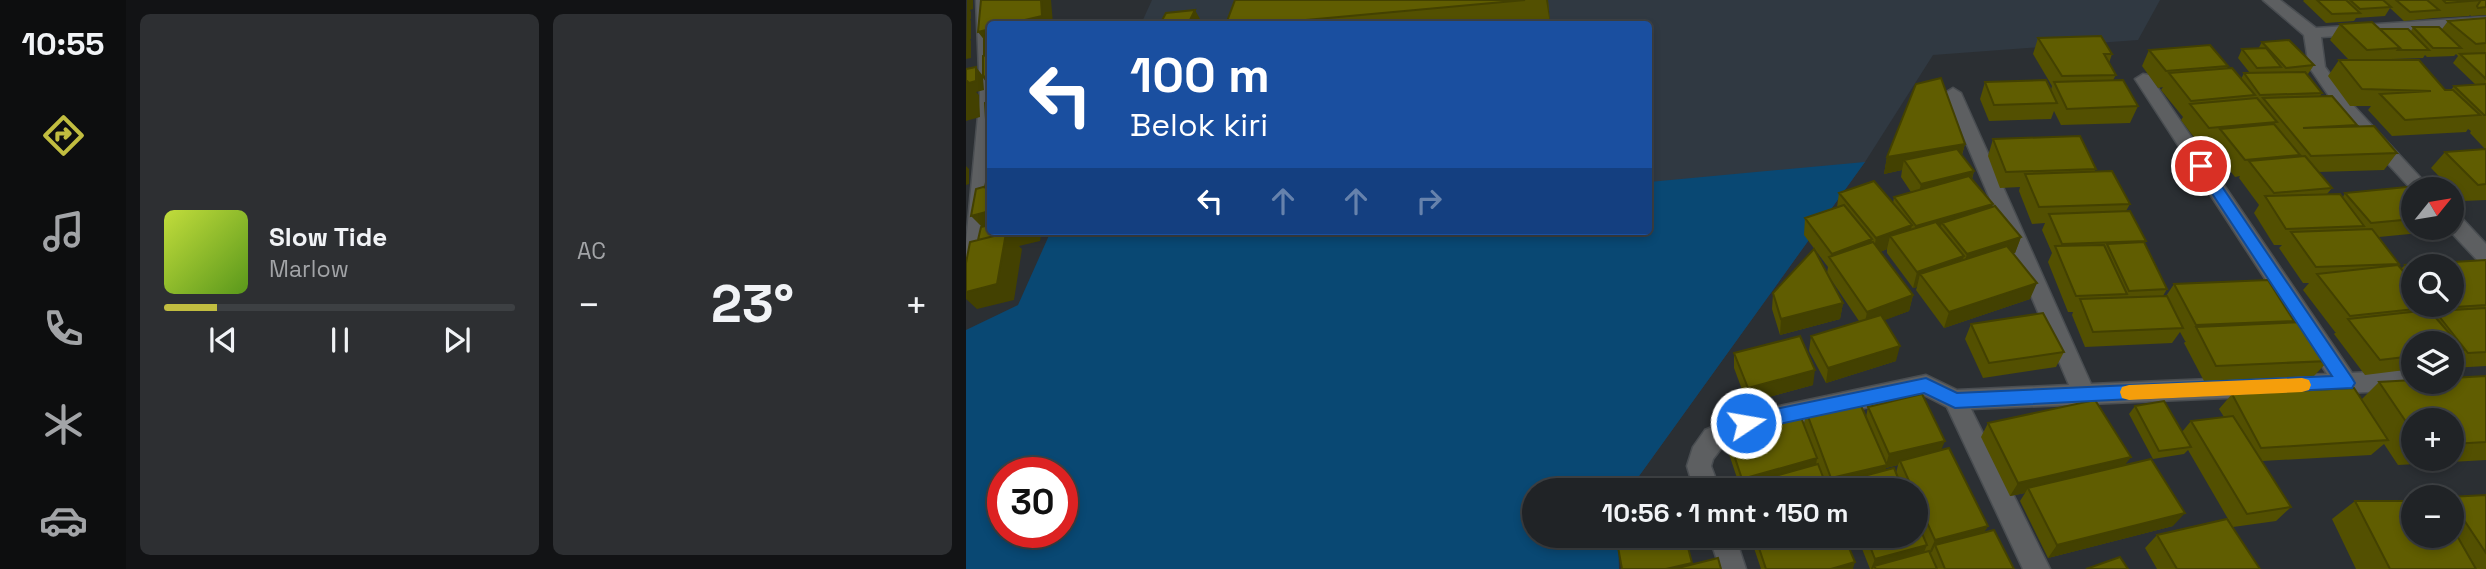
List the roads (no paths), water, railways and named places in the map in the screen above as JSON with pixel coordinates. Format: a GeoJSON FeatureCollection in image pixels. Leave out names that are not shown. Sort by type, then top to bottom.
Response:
{"type":"FeatureCollection","features":[{"type":"Feature","properties":{"kind":"street"},"geometry":{"type":"LineString","coordinates":[[984,0],[987,57]]}},
{"type":"Feature","properties":{"kind":"street"},"geometry":{"type":"LineString","coordinates":[[2271,0],[2312,33],[2486,22]]}},
{"type":"Feature","properties":{"kind":"street"},"geometry":{"type":"LineString","coordinates":[[2312,33],[2317,67],[2346,108],[2411,177]]}},
{"type":"Feature","properties":{"kind":"street"},"geometry":{"type":"LineString","coordinates":[[2143,79],[2346,383]]}},
{"type":"Feature","properties":{"kind":"street"},"geometry":{"type":"LineString","coordinates":[[1953,93],[2084,394]]}},
{"type":"Feature","properties":{"kind":"street"},"geometry":{"type":"LineString","coordinates":[[971,291],[987,117]]}},
{"type":"Feature","properties":{"kind":"street"},"geometry":{"type":"LineString","coordinates":[[2464,233],[2486,257]]}},
{"type":"Feature","properties":{"kind":"street"},"geometry":{"type":"LineString","coordinates":[[1703,478],[1699,466],[1702,455],[1714,438],[1746,423],[1926,385],[1955,400],[2401,381]]}},
{"type":"Feature","properties":{"kind":"street"},"geometry":{"type":"LineString","coordinates":[[1955,400],[2037,569]]}},
{"type":"Feature","properties":{"kind":"street"},"geometry":{"type":"LineString","coordinates":[[1726,548],[1733,569]]}}]}
